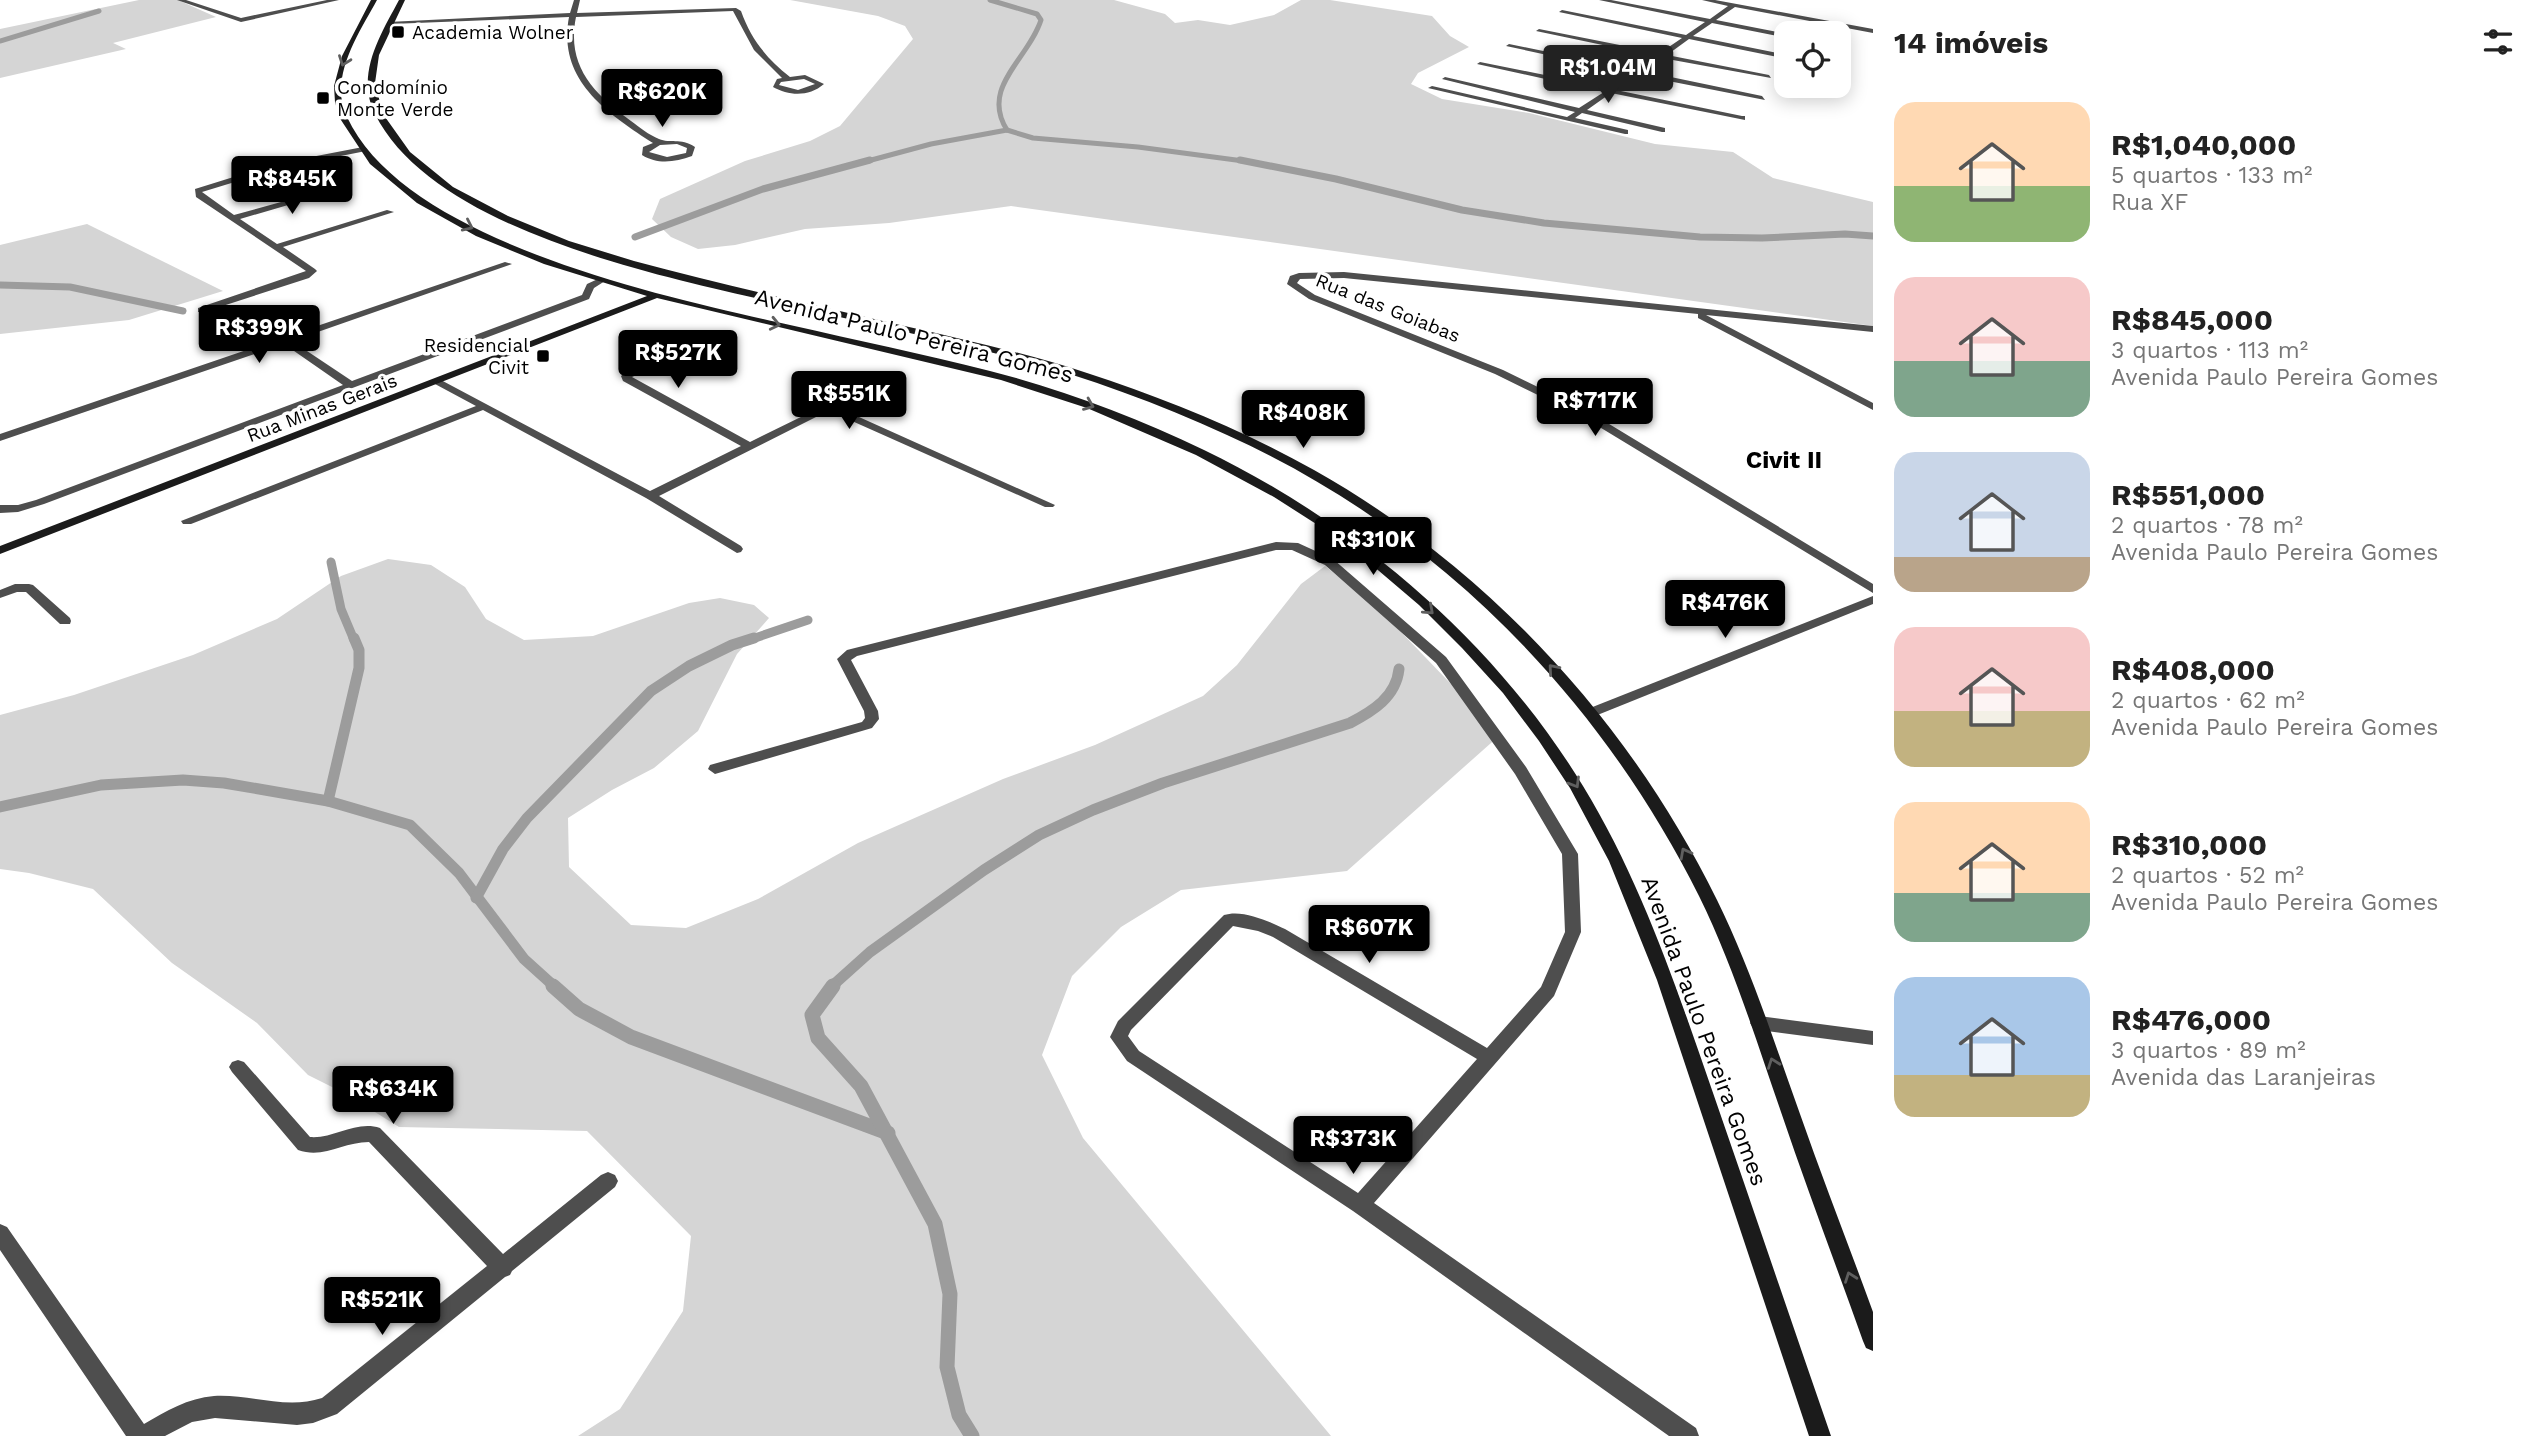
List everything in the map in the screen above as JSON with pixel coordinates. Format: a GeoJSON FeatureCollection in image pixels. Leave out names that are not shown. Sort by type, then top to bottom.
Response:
{"type":"FeatureCollection","features":[{"type":"Feature","properties":{"kind":"main road","name":"Avenida Paulo Pereira Gomes"},"geometry":{"type":"LineString","coordinates":[[374,0],[346,54],[338,83],[342,116],[363,149],[398,186],[433,209],[530,255],[600,281],[963,367],[1056,393],[1126,420],[1226,466],[1297,505],[1384,570],[1471,649],[1516,701],[1562,762],[1594,816],[1630,887],[1668,988],[1820,1436]]}},
{"type":"Feature","properties":{"kind":"main road","name":"Avenida Paulo Pereira Gomes"},"geometry":{"type":"LineString","coordinates":[[402,0],[372,65],[371,83],[377,109],[391,135],[405,151],[420,166],[451,188],[525,226],[604,257],[1042,362],[1111,385],[1263,448],[1371,511],[1467,584],[1533,646],[1590,713],[1638,776],[1682,846],[1721,923],[1873,1341]]}},
{"type":"Feature","properties":{"kind":"main road","name":"Rua Minas Gerais"},"geometry":{"type":"LineString","coordinates":[[0,550],[655,296]]}},
{"type":"Feature","properties":{"kind":"street"},"geometry":{"type":"LineString","coordinates":[[180,0],[241,20],[336,0]]}},
{"type":"Feature","properties":{"kind":"street"},"geometry":{"type":"LineString","coordinates":[[576,0],[570,43],[574,62],[582,78],[596,95],[620,116],[659,143],[678,142],[686,144],[692,150],[689,154],[673,159],[654,158],[645,153],[651,146],[659,143]]}},
{"type":"Feature","properties":{"kind":"street"},"geometry":{"type":"LineString","coordinates":[[1602,0],[1774,34]]}},
{"type":"Feature","properties":{"kind":"street"},"geometry":{"type":"LineString","coordinates":[[1705,0],[1873,31]]}},
{"type":"Feature","properties":{"kind":"street"},"geometry":{"type":"LineString","coordinates":[[1569,119],[1612,92],[1734,5]]}},
{"type":"Feature","properties":{"kind":"street"},"geometry":{"type":"LineString","coordinates":[[391,22],[737,9],[746,36],[757,52],[787,78],[805,77],[820,84],[812,89],[794,92],[775,86],[779,80],[787,78]]}},
{"type":"Feature","properties":{"kind":"street"},"geometry":{"type":"LineString","coordinates":[[1562,12],[1774,54]]}},
{"type":"Feature","properties":{"kind":"street"},"geometry":{"type":"LineString","coordinates":[[1539,31],[1769,77]]}},
{"type":"Feature","properties":{"kind":"street"},"geometry":{"type":"LineString","coordinates":[[1509,46],[1762,98]]}},
{"type":"Feature","properties":{"kind":"street"},"geometry":{"type":"LineString","coordinates":[[1480,64],[1742,118]]}},
{"type":"Feature","properties":{"kind":"street"},"geometry":{"type":"LineString","coordinates":[[1445,79],[1662,130]]}},
{"type":"Feature","properties":{"kind":"street"},"geometry":{"type":"LineString","coordinates":[[1432,88],[1625,132]]}},
{"type":"Feature","properties":{"kind":"street"},"geometry":{"type":"LineString","coordinates":[[201,310],[306,276],[312,271],[198,195],[198,191],[278,166],[363,149]]}},
{"type":"Feature","properties":{"kind":"street"},"geometry":{"type":"LineString","coordinates":[[233,218],[344,186]]}},
{"type":"Feature","properties":{"kind":"street"},"geometry":{"type":"LineString","coordinates":[[275,247],[390,212]]}},
{"type":"Feature","properties":{"kind":"street"},"geometry":{"type":"LineString","coordinates":[[0,438],[508,264]]}},
{"type":"Feature","properties":{"kind":"street","name":"Rua das Goiabas"},"geometry":{"type":"LineString","coordinates":[[1873,329],[1344,275],[1299,276],[1293,278],[1292,284],[1312,297],[1499,372],[1587,415],[1873,589]]}},
{"type":"Feature","properties":{"kind":"street"},"geometry":{"type":"LineString","coordinates":[[0,509],[18,508],[40,502],[586,297],[590,286],[600,281]]}},
{"type":"Feature","properties":{"kind":"street"},"geometry":{"type":"LineString","coordinates":[[1693,312],[1873,407]]}},
{"type":"Feature","properties":{"kind":"street"},"geometry":{"type":"LineString","coordinates":[[710,338],[633,371],[626,379],[749,446]]}},
{"type":"Feature","properties":{"kind":"street"},"geometry":{"type":"LineString","coordinates":[[284,340],[350,385]]}},
{"type":"Feature","properties":{"kind":"street"},"geometry":{"type":"LineString","coordinates":[[439,382],[650,496],[737,549]]}},
{"type":"Feature","properties":{"kind":"street"},"geometry":{"type":"LineString","coordinates":[[187,521],[485,406]]}},
{"type":"Feature","properties":{"kind":"street"},"geometry":{"type":"LineString","coordinates":[[650,496],[813,415],[835,410],[1049,505]]}},
{"type":"Feature","properties":{"kind":"street"},"geometry":{"type":"LineString","coordinates":[[715,769],[867,725],[872,719],[871,711],[844,659],[852,653],[1248,552],[1294,545],[1329,562],[1441,660],[1521,771],[1570,854],[1573,932],[1548,991],[1360,1205]]}},
{"type":"Feature","properties":{"kind":"street"},"geometry":{"type":"LineString","coordinates":[[0,594],[15,588],[29,588],[65,621]]}},
{"type":"Feature","properties":{"kind":"street"},"geometry":{"type":"LineString","coordinates":[[1590,713],[1873,600]]}},
{"type":"Feature","properties":{"kind":"street"},"geometry":{"type":"LineString","coordinates":[[1490,1058],[1279,933],[1262,925],[1230,919],[1124,1026],[1119,1037],[1133,1056],[1360,1205],[1688,1436]]}},
{"type":"Feature","properties":{"kind":"street"},"geometry":{"type":"LineString","coordinates":[[1759,1023],[1873,1038]]}},
{"type":"Feature","properties":{"kind":"street"},"geometry":{"type":"LineString","coordinates":[[238,1067],[305,1144],[319,1146],[362,1133],[373,1134],[503,1268]]}},
{"type":"Feature","properties":{"kind":"street"},"geometry":{"type":"LineString","coordinates":[[144,1436],[198,1409],[216,1407],[302,1416],[329,1406],[608,1181]]}},
{"type":"Feature","properties":{"kind":"street"},"geometry":{"type":"LineString","coordinates":[[0,1233],[139,1436]]}},
{"type":"Feature","properties":{"kind":"shaded area"},"geometry":{"type":"Polygon","coordinates":[[[139,0],[178,0],[216,17],[113,43],[126,49],[0,78],[0,29],[139,0]]]}},
{"type":"Feature","properties":{"kind":"shaded area"},"geometry":{"type":"Polygon","coordinates":[[[790,0],[1114,0],[1165,14],[1175,23],[1198,20],[1230,25],[1274,15],[1301,0],[1330,0],[1432,16],[1450,36],[1469,47],[1418,73],[1411,84],[1442,99],[1529,113],[1655,144],[1733,152],[1773,178],[1873,202],[1873,326],[1011,206],[889,223],[805,229],[735,245],[698,249],[671,237],[652,219],[660,199],[745,161],[810,141],[840,126],[913,39],[905,26],[878,16],[790,0]]]}},
{"type":"Feature","properties":{"kind":"shaded area"},"geometry":{"type":"Polygon","coordinates":[[[87,224],[223,291],[129,320],[0,334],[0,245],[87,224]]]}},
{"type":"Feature","properties":{"kind":"shaded area"},"geometry":{"type":"Polygon","coordinates":[[[388,559],[431,565],[465,587],[486,619],[524,640],[593,636],[689,603],[720,598],[754,605],[769,618],[737,654],[698,731],[654,768],[568,818],[569,867],[631,925],[686,928],[758,899],[858,843],[1003,779],[1095,745],[1203,696],[1237,665],[1301,584],[1325,566],[1377,607],[1500,735],[1347,871],[1181,890],[1121,927],[1072,976],[1042,1055],[1083,1138],[1331,1436],[578,1436],[620,1409],[683,1311],[691,1236],[587,1131],[399,1127],[346,1094],[308,1075],[257,1023],[172,963],[93,889],[29,873],[0,869],[0,715],[74,695],[193,655],[277,619],[341,576],[388,559]]]}},
{"type":"Feature","properties":{"kind":"waterway"},"geometry":{"type":"LineString","coordinates":[[990,0],[1037,14],[1041,20],[1002,87],[1000,115],[1007,130]]}},
{"type":"Feature","properties":{"kind":"waterway"},"geometry":{"type":"LineString","coordinates":[[0,41],[99,11]]}},
{"type":"Feature","properties":{"kind":"waterway"},"geometry":{"type":"LineString","coordinates":[[864,162],[931,144],[1007,130]]}},
{"type":"Feature","properties":{"kind":"waterway"},"geometry":{"type":"LineString","coordinates":[[1007,130],[1033,138],[1138,147],[1248,162]]}},
{"type":"Feature","properties":{"kind":"waterway"},"geometry":{"type":"LineString","coordinates":[[635,237],[763,189],[870,160]]}},
{"type":"Feature","properties":{"kind":"waterway"},"geometry":{"type":"LineString","coordinates":[[1240,160],[1248,162]]}},
{"type":"Feature","properties":{"kind":"waterway"},"geometry":{"type":"LineString","coordinates":[[1248,162],[1336,179],[1462,210],[1544,223],[1700,237],[1762,238],[1845,234],[1873,236]]}},
{"type":"Feature","properties":{"kind":"waterway"},"geometry":{"type":"LineString","coordinates":[[0,285],[70,287],[183,311]]}},
{"type":"Feature","properties":{"kind":"waterway"},"geometry":{"type":"LineString","coordinates":[[331,562],[341,609],[354,640]]}},
{"type":"Feature","properties":{"kind":"waterway"},"geometry":{"type":"LineString","coordinates":[[749,640],[808,620]]}},
{"type":"Feature","properties":{"kind":"waterway"},"geometry":{"type":"LineString","coordinates":[[328,801],[359,668],[359,650],[354,638]]}},
{"type":"Feature","properties":{"kind":"waterway"},"geometry":{"type":"LineString","coordinates":[[477,897],[503,849],[527,818],[651,691],[689,666],[732,645],[754,638]]}},
{"type":"Feature","properties":{"kind":"waterway"},"geometry":{"type":"LineString","coordinates":[[831,987],[870,952],[984,870],[1039,835],[1093,810],[1163,783],[1350,723],[1382,702],[1393,688],[1399,669]]}},
{"type":"Feature","properties":{"kind":"waterway"},"geometry":{"type":"LineString","coordinates":[[0,807],[101,785],[183,780],[224,783],[328,801]]}},
{"type":"Feature","properties":{"kind":"waterway"},"geometry":{"type":"LineString","coordinates":[[328,801],[410,825],[459,873],[477,897]]}},
{"type":"Feature","properties":{"kind":"waterway"},"geometry":{"type":"LineString","coordinates":[[477,897],[524,959],[555,987]]}},
{"type":"Feature","properties":{"kind":"waterway"},"geometry":{"type":"LineString","coordinates":[[553,986],[579,1009],[631,1037],[886,1132]]}},
{"type":"Feature","properties":{"kind":"waterway"},"geometry":{"type":"LineString","coordinates":[[833,986],[812,1015],[818,1038],[861,1086],[886,1132]]}},
{"type":"Feature","properties":{"kind":"waterway"},"geometry":{"type":"LineString","coordinates":[[886,1132],[935,1224],[950,1294],[947,1367],[959,1415],[972,1436]]}},
{"type":"Feature","properties":{"kind":"place","name":"Academia Wolner"},"geometry":{"type":"Point","coordinates":[398,32]}},
{"type":"Feature","properties":{"kind":"place","name":"Condomínio Monte Verde"},"geometry":{"type":"Point","coordinates":[323,98]}},
{"type":"Feature","properties":{"kind":"place","name":"Residencial Civit"},"geometry":{"type":"Point","coordinates":[543,356]}},
{"type":"Feature","properties":{"kind":"district","name":"Civit II"},"geometry":{"type":"Point","coordinates":[1784,460]}}]}
